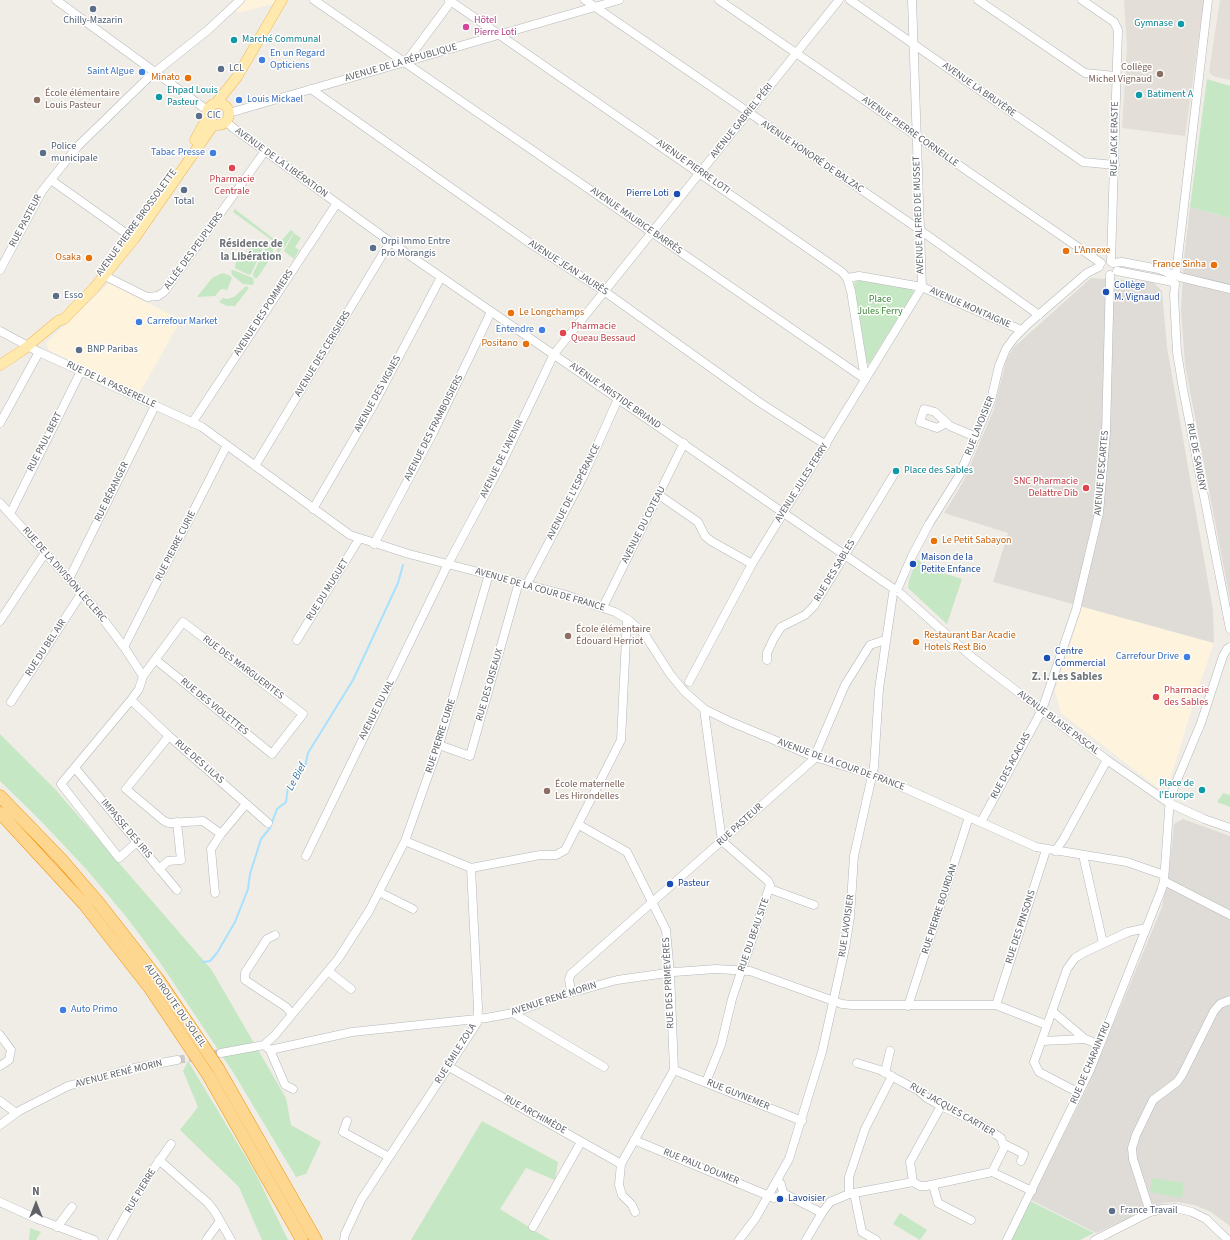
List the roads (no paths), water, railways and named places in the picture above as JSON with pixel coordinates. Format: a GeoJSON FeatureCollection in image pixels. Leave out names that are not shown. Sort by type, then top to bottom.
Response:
{"type":"FeatureCollection","features":[{"type":"Feature","properties":{"kind":"highway","name":"AUTOROUTE DU SOLEIL"},"geometry":{"type":"LineString","coordinates":[[0,796],[61,859],[98,902],[166,991],[218,1068],[316,1240]]}},
{"type":"Feature","properties":{"kind":"highway","name":"AUTOROUTE DU SOLEIL"},"geometry":{"type":"LineString","coordinates":[[0,814],[84,904],[149,986],[208,1075],[302,1240]]}},
{"type":"Feature","properties":{"kind":"main road"},"geometry":{"type":"LineString","coordinates":[[237,77],[228,114],[221,125],[209,118],[209,106],[217,102],[237,77],[282,0]]}},
{"type":"Feature","properties":{"kind":"main road"},"geometry":{"type":"LineString","coordinates":[[217,102],[222,103],[228,114]]}},
{"type":"Feature","properties":{"kind":"main road","name":"AVENUE PIERRE BROSSOLETTE"},"geometry":{"type":"LineString","coordinates":[[0,365],[30,346],[58,321],[60,315],[104,274],[132,238],[192,150],[209,118]]}},
{"type":"Feature","properties":{"kind":"street"},"geometry":{"type":"LineString","coordinates":[[56,0],[156,72],[209,118]]}},
{"type":"Feature","properties":{"kind":"street","name":"RUE PASTEUR"},"geometry":{"type":"LineString","coordinates":[[0,270],[42,191],[78,146],[149,77],[213,26],[240,0]]}},
{"type":"Feature","properties":{"kind":"street","name":"AVENUE MAURICE BARRÈS"},"geometry":{"type":"LineString","coordinates":[[314,0],[866,379]]}},
{"type":"Feature","properties":{"kind":"street"},"geometry":{"type":"LineString","coordinates":[[406,62],[450,0]]}},
{"type":"Feature","properties":{"kind":"street","name":"AVENUE PIERRE LOTI"},"geometry":{"type":"LineString","coordinates":[[450,0],[834,265],[847,278]]}},
{"type":"Feature","properties":{"kind":"street","name":"AVENUE HONORÉ DE BALZAC"},"geometry":{"type":"LineString","coordinates":[[585,0],[920,230],[1039,315]]}},
{"type":"Feature","properties":{"kind":"street","name":"AVENUE DE LA RÉPUBLIQUE"},"geometry":{"type":"LineString","coordinates":[[228,114],[619,0]]}},
{"type":"Feature","properties":{"kind":"street","name":"AVENUE PIERRE CORNEILLE"},"geometry":{"type":"LineString","coordinates":[[719,0],[1100,265],[1103,272],[1113,268]]}},
{"type":"Feature","properties":{"kind":"street","name":"AVENUE GABRIEL PÉRI"},"geometry":{"type":"LineString","coordinates":[[554,354],[839,0]]}},
{"type":"Feature","properties":{"kind":"street","name":"AVENUE LA BRUYÈRE"},"geometry":{"type":"LineString","coordinates":[[850,0],[1083,162],[1115,165]]}},
{"type":"Feature","properties":{"kind":"street","name":"AVENUE ALFRED DE MUSSET"},"geometry":{"type":"LineString","coordinates":[[912,0],[922,287]]}},
{"type":"Feature","properties":{"kind":"street"},"geometry":{"type":"LineString","coordinates":[[978,0],[1085,73],[1115,76]]}},
{"type":"Feature","properties":{"kind":"street"},"geometry":{"type":"LineString","coordinates":[[1082,0],[1090,3]]}},
{"type":"Feature","properties":{"kind":"street","name":"RUE DE SAVIGNY"},"geometry":{"type":"LineString","coordinates":[[1208,0],[1174,295],[1177,352],[1180,375],[1222,595],[1230,629]]}},
{"type":"Feature","properties":{"kind":"street","name":"RUE JACK ERASTE"},"geometry":{"type":"LineString","coordinates":[[1090,3],[1116,25],[1118,30],[1115,76],[1113,268]]}},
{"type":"Feature","properties":{"kind":"street","name":"AVENUE JEAN JAURÈS"},"geometry":{"type":"LineString","coordinates":[[311,89],[531,244],[604,291],[759,402],[826,445]]}},
{"type":"Feature","properties":{"kind":"street","name":"AVENUE DE LA LIBÉRATION"},"geometry":{"type":"LineString","coordinates":[[228,114],[229,126],[336,203]]}},
{"type":"Feature","properties":{"kind":"street","name":"ALLÉE DES PEUPLIERS"},"geometry":{"type":"LineString","coordinates":[[104,274],[148,298],[155,298],[164,292],[265,151]]}},
{"type":"Feature","properties":{"kind":"street"},"geometry":{"type":"LineString","coordinates":[[51,180],[132,238]]}},
{"type":"Feature","properties":{"kind":"street","name":"AVENUE ARISTIDE BRIAND"},"geometry":{"type":"LineString","coordinates":[[336,203],[491,312],[684,443],[896,592]]}},
{"type":"Feature","properties":{"kind":"street","name":"AVENUE DES POMMIERS"},"geometry":{"type":"LineString","coordinates":[[192,423],[336,203]]}},
{"type":"Feature","properties":{"kind":"street","name":"AVENUE DES CERISIERS"},"geometry":{"type":"LineString","coordinates":[[255,466],[390,242]]}},
{"type":"Feature","properties":{"kind":"street"},"geometry":{"type":"LineString","coordinates":[[1100,265],[1105,261],[1113,268],[1122,262],[1159,269],[1176,278],[1230,289]]}},
{"type":"Feature","properties":{"kind":"street","name":"RUE LAVOISIER"},"geometry":{"type":"LineString","coordinates":[[739,1240],[755,1219],[788,1159],[802,1121],[822,1052],[845,948],[854,856],[873,775],[879,689],[885,640],[896,592],[926,530],[959,476],[991,400],[1002,357],[1021,330],[1087,273],[1100,265]]}},
{"type":"Feature","properties":{"kind":"street","name":"AVENUE DESCARTES"},"geometry":{"type":"LineString","coordinates":[[1042,710],[1076,610],[1099,513],[1106,433],[1113,268]]}},
{"type":"Feature","properties":{"kind":"street","name":"AVENUE MONTAIGNE"},"geometry":{"type":"LineString","coordinates":[[847,278],[859,276],[922,287],[1021,330]]}},
{"type":"Feature","properties":{"kind":"street","name":"AVENUE DES VIGNES"},"geometry":{"type":"LineString","coordinates":[[313,509],[373,406],[441,277]]}},
{"type":"Feature","properties":{"kind":"street"},"geometry":{"type":"LineString","coordinates":[[847,278],[851,291],[866,379]]}},
{"type":"Feature","properties":{"kind":"street","name":"AVENUE JULES FERRY"},"geometry":{"type":"LineString","coordinates":[[689,682],[752,564],[922,287]]}},
{"type":"Feature","properties":{"kind":"street","name":"AVENUE DES FRAMBOISIERS"},"geometry":{"type":"LineString","coordinates":[[374,544],[433,433],[491,312]]}},
{"type":"Feature","properties":{"kind":"street","name":"RUE DE LA PASSERELLE"},"geometry":{"type":"LineString","coordinates":[[0,331],[39,352],[192,423]]}},
{"type":"Feature","properties":{"kind":"street"},"geometry":{"type":"LineString","coordinates":[[1,421],[39,352]]}},
{"type":"Feature","properties":{"kind":"street","name":"AVENUE DE L'AVENIR"},"geometry":{"type":"LineString","coordinates":[[448,564],[501,465],[554,354]]}},
{"type":"Feature","properties":{"kind":"street","name":"RUE PAUL BERT"},"geometry":{"type":"LineString","coordinates":[[10,514],[81,371]]}},
{"type":"Feature","properties":{"kind":"street","name":"AVENUE DE L'ESPÉRANCE"},"geometry":{"type":"LineString","coordinates":[[523,583],[582,477],[618,399]]}},
{"type":"Feature","properties":{"kind":"street","name":"RUE BÉRANGER"},"geometry":{"type":"LineString","coordinates":[[69,579],[156,406]]}},
{"type":"Feature","properties":{"kind":"street","name":"AVENUE DE LA COUR DE FRANCE"},"geometry":{"type":"LineString","coordinates":[[192,423],[202,427],[350,536],[374,544],[523,583],[603,607],[627,619],[645,635],[670,674],[684,691],[704,709],[815,757],[873,775],[1046,850],[1127,862],[1164,878],[1230,915]]}},
{"type":"Feature","properties":{"kind":"street"},"geometry":{"type":"LineString","coordinates":[[946,424],[976,437]]}},
{"type":"Feature","properties":{"kind":"street","name":"AVENUE DU COTEAU"},"geometry":{"type":"LineString","coordinates":[[603,607],[684,443]]}},
{"type":"Feature","properties":{"kind":"street","name":"RUE PIERRE CURIE"},"geometry":{"type":"LineString","coordinates":[[124,647],[227,445]]}},
{"type":"Feature","properties":{"kind":"street","name":"RUE DES SABLES"},"geometry":{"type":"LineString","coordinates":[[767,660],[767,653],[777,631],[786,623],[810,611],[896,471]]}},
{"type":"Feature","properties":{"kind":"street"},"geometry":{"type":"LineString","coordinates":[[659,496],[698,522],[705,536],[711,541],[752,564]]}},
{"type":"Feature","properties":{"kind":"street","name":"RUE DE LA DIVISION LECLERC"},"geometry":{"type":"LineString","coordinates":[[0,503],[94,607],[124,647],[143,676]]}},
{"type":"Feature","properties":{"kind":"street","name":"RUE DU MUGUET"},"geometry":{"type":"LineString","coordinates":[[298,640],[359,539]]}},
{"type":"Feature","properties":{"kind":"street"},"geometry":{"type":"LineString","coordinates":[[0,621],[45,553]]}},
{"type":"Feature","properties":{"kind":"street","name":"AVENUE DU VAL"},"geometry":{"type":"LineString","coordinates":[[306,856],[448,564]]}},
{"type":"Feature","properties":{"kind":"street","name":"RUE PIERRE CURIE"},"geometry":{"type":"LineString","coordinates":[[267,1047],[292,1014],[338,959],[369,911],[405,841],[439,745],[489,574]]}},
{"type":"Feature","properties":{"kind":"street","name":"RUE DES OISEAUX"},"geometry":{"type":"LineString","coordinates":[[439,745],[470,756],[523,583]]}},
{"type":"Feature","properties":{"kind":"street","name":"AVENUE BLAISE PASCAL"},"geometry":{"type":"LineString","coordinates":[[896,592],[972,657],[1107,760],[1170,803],[1199,817],[1230,828]]}},
{"type":"Feature","properties":{"kind":"street","name":"RUE DU BEL AIR"},"geometry":{"type":"LineString","coordinates":[[11,702],[81,594]]}},
{"type":"Feature","properties":{"kind":"street"},"geometry":{"type":"LineString","coordinates":[[405,841],[471,868],[540,855],[560,854],[565,850],[579,826],[621,740],[627,619]]}},
{"type":"Feature","properties":{"kind":"street","name":"RUE DES MARGUERITES"},"geometry":{"type":"LineString","coordinates":[[156,660],[183,622],[303,714],[272,754]]}},
{"type":"Feature","properties":{"kind":"street","name":"RUE PASTEUR"},"geometry":{"type":"LineString","coordinates":[[571,992],[569,979],[571,974],[652,904],[815,757],[845,685],[870,645],[885,640]]}},
{"type":"Feature","properties":{"kind":"street","name":"RUE DE CHARAINTRU"},"geometry":{"type":"LineString","coordinates":[[1007,1240],[1079,1093],[1100,1045],[1146,928],[1164,878],[1170,803],[1180,770],[1201,723],[1223,656],[1230,647]]}},
{"type":"Feature","properties":{"kind":"street"},"geometry":{"type":"LineString","coordinates":[[137,842],[119,858],[61,784],[131,700],[138,689],[143,676],[156,660]]}},
{"type":"Feature","properties":{"kind":"street","name":"RUE DES VIOLETTES"},"geometry":{"type":"LineString","coordinates":[[156,660],[272,754]]}},
{"type":"Feature","properties":{"kind":"street","name":"RUE DES LILAS"},"geometry":{"type":"LineString","coordinates":[[131,700],[169,736],[268,823]]}},
{"type":"Feature","properties":{"kind":"street"},"geometry":{"type":"LineString","coordinates":[[704,709],[722,841]]}},
{"type":"Feature","properties":{"kind":"street","name":"RUE DES ACACIAS"},"geometry":{"type":"LineString","coordinates":[[981,822],[1042,710]]}},
{"type":"Feature","properties":{"kind":"street"},"geometry":{"type":"LineString","coordinates":[[169,736],[126,789],[164,821],[169,823],[203,821],[222,834]]}},
{"type":"Feature","properties":{"kind":"street"},"geometry":{"type":"LineString","coordinates":[[1055,851],[1107,760]]}},
{"type":"Feature","properties":{"kind":"street","name":"IMPASSE DES IRIS"},"geometry":{"type":"LineString","coordinates":[[75,768],[177,890]]}},
{"type":"Feature","properties":{"kind":"street"},"geometry":{"type":"LineString","coordinates":[[215,893],[211,849],[246,804]]}},
{"type":"Feature","properties":{"kind":"street","name":"RUE PIERRE BOURDAN"},"geometry":{"type":"LineString","coordinates":[[909,1003],[969,817]]}},
{"type":"Feature","properties":{"kind":"street"},"geometry":{"type":"LineString","coordinates":[[159,869],[168,861],[181,860],[177,822]]}},
{"type":"Feature","properties":{"kind":"street","name":"RUE DES PRIMEVÈRES"},"geometry":{"type":"LineString","coordinates":[[579,826],[627,852],[666,930],[670,973],[674,1070]]}},
{"type":"Feature","properties":{"kind":"street","name":"RUE DU BEAU SITE"},"geometry":{"type":"LineString","coordinates":[[706,1082],[721,1045],[742,970],[770,889],[768,882],[722,841]]}},
{"type":"Feature","properties":{"kind":"street","name":"RUE DES PINSONS"},"geometry":{"type":"LineString","coordinates":[[996,1005],[1046,850]]}},
{"type":"Feature","properties":{"kind":"street"},"geometry":{"type":"LineString","coordinates":[[1083,855],[1103,943]]}},
{"type":"Feature","properties":{"kind":"street","name":"RUE ÉMILE ZOLA"},"geometry":{"type":"LineString","coordinates":[[344,1239],[361,1200],[474,1030],[478,1008],[471,868]]}},
{"type":"Feature","properties":{"kind":"street"},"geometry":{"type":"LineString","coordinates":[[770,889],[814,905]]}},
{"type":"Feature","properties":{"kind":"street"},"geometry":{"type":"LineString","coordinates":[[379,892],[413,909]]}},
{"type":"Feature","properties":{"kind":"street"},"geometry":{"type":"LineString","coordinates":[[1079,1093],[1039,1072],[1034,1062],[1071,963],[1084,952],[1103,943],[1128,932],[1146,928]]}},
{"type":"Feature","properties":{"kind":"street"},"geometry":{"type":"LineString","coordinates":[[275,935],[267,939],[245,973],[245,980],[286,1007],[292,1014]]}},
{"type":"Feature","properties":{"kind":"street","name":"AVENUE RENÉ MORIN"},"geometry":{"type":"LineString","coordinates":[[221,1053],[267,1047],[352,1032],[476,1020],[513,1013],[571,992],[617,980],[716,969],[742,970],[797,987],[833,1001],[852,1005],[909,1003],[996,1005],[1048,1026]]}},
{"type":"Feature","properties":{"kind":"street"},"geometry":{"type":"LineString","coordinates":[[328,971],[351,989]]}},
{"type":"Feature","properties":{"kind":"street"},"geometry":{"type":"LineString","coordinates":[[1150,1212],[1133,1159],[1132,1148],[1136,1136],[1153,1100],[1177,1082],[1182,1074],[1214,1011],[1220,1004],[1230,1000]]}},
{"type":"Feature","properties":{"kind":"street"},"geometry":{"type":"LineString","coordinates":[[1052,1011],[1085,1039],[1100,1045]]}},
{"type":"Feature","properties":{"kind":"street"},"geometry":{"type":"LineString","coordinates":[[513,1013],[604,1067]]}},
{"type":"Feature","properties":{"kind":"street"},"geometry":{"type":"LineString","coordinates":[[0,1035],[11,1050],[9,1060],[0,1066]]}},
{"type":"Feature","properties":{"kind":"street"},"geometry":{"type":"LineString","coordinates":[[1043,1041],[1085,1039]]}},
{"type":"Feature","properties":{"kind":"street"},"geometry":{"type":"LineString","coordinates":[[267,1047],[285,1085],[293,1089]]}},
{"type":"Feature","properties":{"kind":"street"},"geometry":{"type":"LineString","coordinates":[[876,1240],[862,1232],[849,1177],[865,1129],[889,1075],[890,1051]]}},
{"type":"Feature","properties":{"kind":"street","name":"AVENUE RENÉ MORIN"},"geometry":{"type":"LineString","coordinates":[[0,1125],[16,1113],[68,1086],[134,1068],[177,1060]]}},
{"type":"Feature","properties":{"kind":"street","name":"RUE JACQUES CARTIER"},"geometry":{"type":"LineString","coordinates":[[856,1063],[889,1075],[919,1091],[927,1098],[941,1106],[980,1124],[1001,1138],[1004,1148],[992,1172]]}},
{"type":"Feature","properties":{"kind":"street","name":"RUE ARCHIMÈDE"},"geometry":{"type":"LineString","coordinates":[[449,1067],[621,1164]]}},
{"type":"Feature","properties":{"kind":"street"},"geometry":{"type":"LineString","coordinates":[[635,1212],[632,1205],[622,1195],[619,1185],[621,1164],[674,1070]]}},
{"type":"Feature","properties":{"kind":"street","name":"RUE GUYNEMER"},"geometry":{"type":"LineString","coordinates":[[674,1070],[802,1121]]}},
{"type":"Feature","properties":{"kind":"street"},"geometry":{"type":"LineString","coordinates":[[0,1101],[16,1113]]}},
{"type":"Feature","properties":{"kind":"street"},"geometry":{"type":"LineString","coordinates":[[914,1182],[910,1162],[941,1106]]}},
{"type":"Feature","properties":{"kind":"street"},"geometry":{"type":"LineString","coordinates":[[347,1121],[342,1130],[345,1133],[389,1157]]}},
{"type":"Feature","properties":{"kind":"street","name":"RUE PAUL DOUMER"},"geometry":{"type":"LineString","coordinates":[[634,1140],[768,1195]]}},
{"type":"Feature","properties":{"kind":"street"},"geometry":{"type":"LineString","coordinates":[[533,1227],[581,1142]]}},
{"type":"Feature","properties":{"kind":"street","name":"RUE PIERRE"},"geometry":{"type":"LineString","coordinates":[[112,1240],[147,1178],[171,1144]]}},
{"type":"Feature","properties":{"kind":"street"},"geometry":{"type":"LineString","coordinates":[[1004,1144],[1024,1154],[1020,1161]]}},
{"type":"Feature","properties":{"kind":"street"},"geometry":{"type":"LineString","coordinates":[[159,1160],[208,1203],[231,1240]]}},
{"type":"Feature","properties":{"kind":"street"},"geometry":{"type":"LineString","coordinates":[[806,1240],[830,1202],[852,1194],[914,1182],[920,1186],[933,1185],[992,1172],[1032,1191]]}},
{"type":"Feature","properties":{"kind":"street"},"geometry":{"type":"LineString","coordinates":[[777,1180],[781,1184],[782,1193]]}},
{"type":"Feature","properties":{"kind":"street"},"geometry":{"type":"LineString","coordinates":[[933,1185],[938,1203],[971,1220]]}},
{"type":"Feature","properties":{"kind":"street"},"geometry":{"type":"LineString","coordinates":[[782,1193],[822,1213]]}},
{"type":"Feature","properties":{"kind":"street"},"geometry":{"type":"LineString","coordinates":[[768,1195],[778,1197],[782,1193]]}},
{"type":"Feature","properties":{"kind":"street"},"geometry":{"type":"LineString","coordinates":[[0,1202],[57,1227],[94,1240]]}},
{"type":"Feature","properties":{"kind":"street"},"geometry":{"type":"LineString","coordinates":[[57,1227],[72,1206]]}},
{"type":"Feature","properties":{"kind":"street"},"geometry":{"type":"LineString","coordinates":[[1095,1240],[1150,1212],[1176,1208],[1192,1212],[1206,1219],[1228,1240]]}},
{"type":"Feature","properties":{"kind":"street"},"geometry":{"type":"LineString","coordinates":[[206,1239],[220,1221]]}},
{"type":"Feature","properties":{"kind":"waterway","name":"Le Bief"},"geometry":{"type":"LineString","coordinates":[[203,962],[210,961],[217,953],[235,922],[248,889],[250,874],[261,839],[270,828],[277,809],[286,802],[288,787],[305,767],[308,753],[353,680],[398,583],[403,565]]}},
{"type":"Feature","properties":{"kind":"tunnel"},"geometry":{"type":"LineString","coordinates":[[177,1060],[221,1053]]}},
{"type":"Feature","properties":{"kind":"place","name":"Chilly-Mazarin"},"geometry":{"type":"Point","coordinates":[93,9]}},
{"type":"Feature","properties":{"kind":"place","name":"Gymnase"},"geometry":{"type":"Point","coordinates":[1181,24]}},
{"type":"Feature","properties":{"kind":"place","name":"Hôtel Pierre Loti"},"geometry":{"type":"Point","coordinates":[466,27]}},
{"type":"Feature","properties":{"kind":"place","name":"Marché Communal"},"geometry":{"type":"Point","coordinates":[234,40]}},
{"type":"Feature","properties":{"kind":"place","name":"En un Regard Opticiens"},"geometry":{"type":"Point","coordinates":[262,60]}},
{"type":"Feature","properties":{"kind":"place","name":"LCL"},"geometry":{"type":"Point","coordinates":[221,69]}},
{"type":"Feature","properties":{"kind":"place","name":"Saint Algue"},"geometry":{"type":"Point","coordinates":[142,72]}},
{"type":"Feature","properties":{"kind":"place","name":"Collège Michel Vignaud"},"geometry":{"type":"Point","coordinates":[1160,74]}},
{"type":"Feature","properties":{"kind":"place","name":"Minato"},"geometry":{"type":"Point","coordinates":[188,78]}},
{"type":"Feature","properties":{"kind":"place","name":"Batiment A"},"geometry":{"type":"Point","coordinates":[1139,95]}},
{"type":"Feature","properties":{"kind":"place","name":"Ehpad Louis Pasteur"},"geometry":{"type":"Point","coordinates":[159,97]}},
{"type":"Feature","properties":{"kind":"place","name":"École élémentaire Louis Pasteur"},"geometry":{"type":"Point","coordinates":[37,100]}},
{"type":"Feature","properties":{"kind":"place","name":"Louis Mickael"},"geometry":{"type":"Point","coordinates":[239,100]}},
{"type":"Feature","properties":{"kind":"place","name":"CIC"},"geometry":{"type":"Point","coordinates":[199,116]}},
{"type":"Feature","properties":{"kind":"place","name":"Police municipale"},"geometry":{"type":"Point","coordinates":[43,153]}},
{"type":"Feature","properties":{"kind":"place","name":"Tabac Presse"},"geometry":{"type":"Point","coordinates":[213,153]}},
{"type":"Feature","properties":{"kind":"place","name":"Pharmacie Centrale"},"geometry":{"type":"Point","coordinates":[232,168]}},
{"type":"Feature","properties":{"kind":"place","name":"Total"},"geometry":{"type":"Point","coordinates":[184,190]}},
{"type":"Feature","properties":{"kind":"place","name":"Pierre Loti"},"geometry":{"type":"Point","coordinates":[677,194]}},
{"type":"Feature","properties":{"kind":"place","name":"Orpi Immo Entre Pro Morangis"},"geometry":{"type":"Point","coordinates":[373,248]}},
{"type":"Feature","properties":{"kind":"place","name":"L'Annexe"},"geometry":{"type":"Point","coordinates":[1066,251]}},
{"type":"Feature","properties":{"kind":"place","name":"Osaka"},"geometry":{"type":"Point","coordinates":[89,258]}},
{"type":"Feature","properties":{"kind":"place","name":"France Sinha"},"geometry":{"type":"Point","coordinates":[1214,265]}},
{"type":"Feature","properties":{"kind":"place","name":"Collège M. Vignaud"},"geometry":{"type":"Point","coordinates":[1106,292]}},
{"type":"Feature","properties":{"kind":"place","name":"Esso"},"geometry":{"type":"Point","coordinates":[56,296]}},
{"type":"Feature","properties":{"kind":"place","name":"Le Longchamps"},"geometry":{"type":"Point","coordinates":[511,313]}},
{"type":"Feature","properties":{"kind":"place","name":"Carrefour Market"},"geometry":{"type":"Point","coordinates":[139,322]}},
{"type":"Feature","properties":{"kind":"place","name":"Entendre"},"geometry":{"type":"Point","coordinates":[542,330]}},
{"type":"Feature","properties":{"kind":"place","name":"Pharmacie Queau Bessaud"},"geometry":{"type":"Point","coordinates":[563,333]}},
{"type":"Feature","properties":{"kind":"place","name":"Positano"},"geometry":{"type":"Point","coordinates":[526,344]}},
{"type":"Feature","properties":{"kind":"place","name":"BNP Paribas"},"geometry":{"type":"Point","coordinates":[79,350]}},
{"type":"Feature","properties":{"kind":"place","name":"Place des Sables"},"geometry":{"type":"Point","coordinates":[896,471]}},
{"type":"Feature","properties":{"kind":"place","name":"SNC Pharmacie Delattre Dib"},"geometry":{"type":"Point","coordinates":[1086,488]}},
{"type":"Feature","properties":{"kind":"place","name":"Le Petit Sabayon"},"geometry":{"type":"Point","coordinates":[934,541]}},
{"type":"Feature","properties":{"kind":"place","name":"Maison de la Petite Enfance"},"geometry":{"type":"Point","coordinates":[913,564]}},
{"type":"Feature","properties":{"kind":"place","name":"École élémentaire Édouard Herriot"},"geometry":{"type":"Point","coordinates":[568,636]}},
{"type":"Feature","properties":{"kind":"place","name":"Restaurant Bar Acadie Hotels Rest Bio"},"geometry":{"type":"Point","coordinates":[916,642]}},
{"type":"Feature","properties":{"kind":"place","name":"Carrefour Drive"},"geometry":{"type":"Point","coordinates":[1187,657]}},
{"type":"Feature","properties":{"kind":"place","name":"Centre Commercial"},"geometry":{"type":"Point","coordinates":[1047,658]}},
{"type":"Feature","properties":{"kind":"place","name":"Pharmacie des Sables"},"geometry":{"type":"Point","coordinates":[1156,697]}},
{"type":"Feature","properties":{"kind":"place","name":"Place de l'Europe"},"geometry":{"type":"Point","coordinates":[1202,790]}},
{"type":"Feature","properties":{"kind":"place","name":"École maternelle Les Hirondelles"},"geometry":{"type":"Point","coordinates":[547,791]}},
{"type":"Feature","properties":{"kind":"place","name":"Pasteur"},"geometry":{"type":"Point","coordinates":[670,884]}},
{"type":"Feature","properties":{"kind":"place","name":"Auto Primo"},"geometry":{"type":"Point","coordinates":[63,1010]}},
{"type":"Feature","properties":{"kind":"place","name":"Lavoisier"},"geometry":{"type":"Point","coordinates":[780,1199]}},
{"type":"Feature","properties":{"kind":"place","name":"France Travail"},"geometry":{"type":"Point","coordinates":[1112,1211]}},
{"type":"Feature","properties":{"kind":"district","name":"Résidence de la Libération"},"geometry":{"type":"Point","coordinates":[251,251]}},
{"type":"Feature","properties":{"kind":"district","name":"Z. I. Les Sables"},"geometry":{"type":"Point","coordinates":[1067,678]}},
{"type":"Feature","properties":{"kind":"park label","name":"Place Jules Ferry"},"geometry":{"type":"Point","coordinates":[880,306]}}]}
